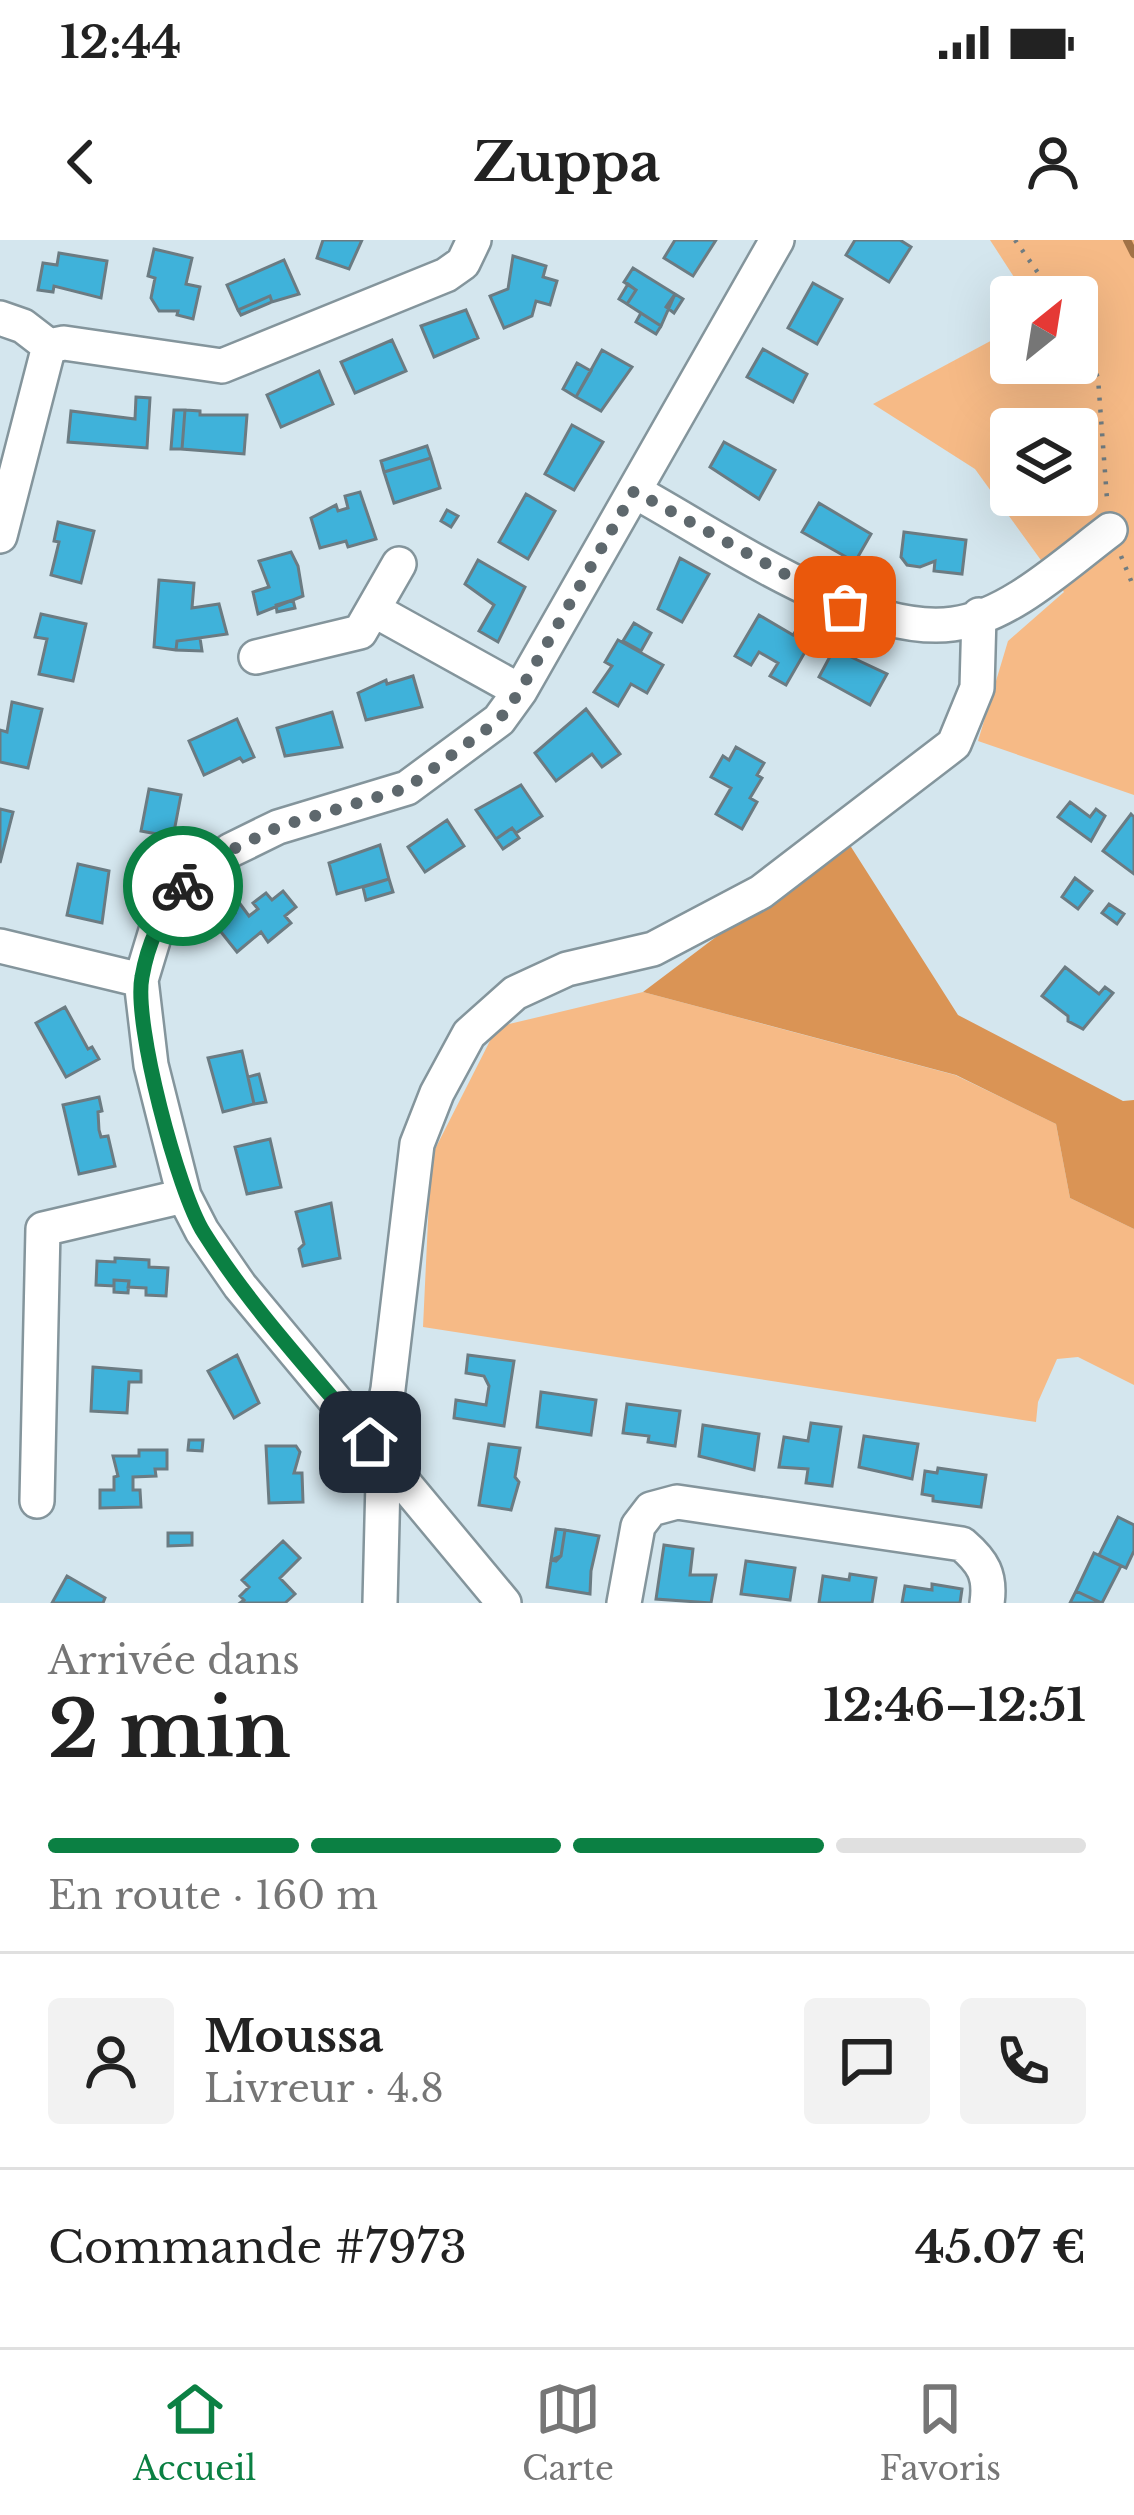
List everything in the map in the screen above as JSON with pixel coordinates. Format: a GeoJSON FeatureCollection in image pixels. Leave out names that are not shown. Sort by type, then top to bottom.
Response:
{"type":"FeatureCollection","features":[{"type":"Feature","properties":{"kind":"street"},"geometry":{"type":"LineString","coordinates":[[0,318],[23,326],[49,346],[64,343],[222,366],[446,275],[463,263],[474,240]]}},
{"type":"Feature","properties":{"kind":"street"},"geometry":{"type":"LineString","coordinates":[[504,1603],[240,1286],[184,1196],[151,1065],[141,980],[161,914],[190,879],[231,850],[278,827],[407,788],[499,720],[520,691],[777,240]]}},
{"type":"Feature","properties":{"kind":"street"},"geometry":{"type":"LineString","coordinates":[[0,536],[49,346]]}},
{"type":"Feature","properties":{"kind":"street"},"geometry":{"type":"LineString","coordinates":[[634,491],[845,607],[895,622],[955,625],[1018,599],[1110,530]]}},
{"type":"Feature","properties":{"kind":"street"},"geometry":{"type":"LineString","coordinates":[[256,657],[360,632],[400,564]]}},
{"type":"Feature","properties":{"kind":"street"},"geometry":{"type":"LineString","coordinates":[[374,610],[520,691]]}},
{"type":"Feature","properties":{"kind":"street"},"geometry":{"type":"LineString","coordinates":[[380,1603],[381,1423],[417,1144],[437,1093],[469,1034],[515,993],[567,969],[653,949],[761,892],[954,744],[977,688],[979,615]]}},
{"type":"Feature","properties":{"kind":"street"},"geometry":{"type":"LineString","coordinates":[[0,946],[141,980]]}},
{"type":"Feature","properties":{"kind":"street"},"geometry":{"type":"LineString","coordinates":[[37,1501],[43,1229],[184,1196]]}},
{"type":"Feature","properties":{"kind":"street"},"geometry":{"type":"LineString","coordinates":[[624,1603],[638,1526],[651,1508],[677,1502],[962,1544],[984,1563],[987,1603]]}},
{"type":"Feature","properties":{"kind":"path"},"geometry":{"type":"LineString","coordinates":[[1015,240],[1040,276]]}},
{"type":"Feature","properties":{"kind":"path"},"geometry":{"type":"LineString","coordinates":[[1098,378],[1110,530],[1134,588]]}},
{"type":"Feature","properties":{"kind":"shaded area"},"geometry":{"type":"Polygon","coordinates":[[[990,240],[1134,240],[1134,795],[978,741],[1008,641],[1064,592],[1009,516],[1098,516],[1098,408],[990,408],[990,490],[975,469],[873,404],[990,341],[990,384],[1098,384],[1098,276],[1013,276],[990,240]]]}},
{"type":"Feature","properties":{"kind":"shaded area"},"geometry":{"type":"Polygon","coordinates":[[[846,839],[958,1015],[1123,1101],[1134,1100],[1134,1229],[1070,1198],[1056,1124],[956,1075],[643,992],[846,839]]]}},
{"type":"Feature","properties":{"kind":"shaded area"},"geometry":{"type":"Polygon","coordinates":[[[643,992],[955,1075],[1056,1124],[1070,1198],[1134,1229],[1134,1385],[1078,1357],[1057,1359],[1038,1402],[1036,1422],[423,1327],[431,1157],[497,1027],[643,992]]]}},
{"type":"Feature","properties":{"kind":"building"},"geometry":{"type":"Polygon","coordinates":[[[323,240],[362,240],[349,269],[317,258],[323,240]]]}},
{"type":"Feature","properties":{"kind":"building"},"geometry":{"type":"Polygon","coordinates":[[[675,240],[716,240],[693,276],[664,258],[675,240]]]}},
{"type":"Feature","properties":{"kind":"building"},"geometry":{"type":"Polygon","coordinates":[[[855,240],[900,240],[911,247],[889,282],[846,255],[855,240]]]}},
{"type":"Feature","properties":{"kind":"building"},"geometry":{"type":"Polygon","coordinates":[[[154,249],[192,258],[186,284],[200,287],[193,319],[177,315],[178,311],[159,311],[151,298],[155,278],[148,276],[154,249]]]}},
{"type":"Feature","properties":{"kind":"building"},"geometry":{"type":"Polygon","coordinates":[[[59,253],[107,261],[101,298],[54,286],[53,292],[38,290],[43,263],[57,265],[59,253]]]}},
{"type":"Feature","properties":{"kind":"building"},"geometry":{"type":"Polygon","coordinates":[[[513,256],[546,266],[543,277],[557,281],[550,305],[536,301],[532,316],[504,328],[490,296],[508,289],[513,256]]]}},
{"type":"Feature","properties":{"kind":"building"},"geometry":{"type":"Polygon","coordinates":[[[284,260],[299,294],[272,302],[270,296],[238,310],[227,285],[284,260]]]}},
{"type":"Feature","properties":{"kind":"building"},"geometry":{"type":"Polygon","coordinates":[[[633,268],[675,294],[661,326],[627,304],[636,290],[624,282],[633,268]]]}},
{"type":"Feature","properties":{"kind":"building"},"geometry":{"type":"Polygon","coordinates":[[[813,283],[842,299],[817,344],[788,328],[813,283]]]}},
{"type":"Feature","properties":{"kind":"building"},"geometry":{"type":"Polygon","coordinates":[[[628,284],[636,290],[627,304],[619,299],[628,284]]]}},
{"type":"Feature","properties":{"kind":"building"},"geometry":{"type":"Polygon","coordinates":[[[675,294],[683,299],[674,313],[666,307],[675,294]]]}},
{"type":"Feature","properties":{"kind":"building"},"geometry":{"type":"Polygon","coordinates":[[[270,296],[272,302],[241,315],[238,310],[270,296]]]}},
{"type":"Feature","properties":{"kind":"building"},"geometry":{"type":"Polygon","coordinates":[[[466,310],[478,338],[434,357],[421,326],[466,310]]]}},
{"type":"Feature","properties":{"kind":"building"},"geometry":{"type":"Polygon","coordinates":[[[641,313],[661,326],[656,334],[636,322],[641,313]]]}},
{"type":"Feature","properties":{"kind":"building"},"geometry":{"type":"Polygon","coordinates":[[[392,340],[406,371],[355,393],[341,362],[392,340]]]}},
{"type":"Feature","properties":{"kind":"building"},"geometry":{"type":"Polygon","coordinates":[[[763,349],[807,374],[793,402],[747,377],[763,349]]]}},
{"type":"Feature","properties":{"kind":"building"},"geometry":{"type":"Polygon","coordinates":[[[602,350],[632,367],[601,411],[576,397],[602,350]]]}},
{"type":"Feature","properties":{"kind":"building"},"geometry":{"type":"Polygon","coordinates":[[[577,363],[591,371],[576,397],[563,389],[577,363]]]}},
{"type":"Feature","properties":{"kind":"building"},"geometry":{"type":"Polygon","coordinates":[[[319,371],[333,404],[281,427],[267,395],[319,371]]]}},
{"type":"Feature","properties":{"kind":"building"},"geometry":{"type":"Polygon","coordinates":[[[136,397],[150,398],[147,448],[68,442],[71,411],[135,419],[136,397]]]}},
{"type":"Feature","properties":{"kind":"building"},"geometry":{"type":"Polygon","coordinates":[[[174,410],[185,410],[182,449],[171,449],[174,410]]]}},
{"type":"Feature","properties":{"kind":"building"},"geometry":{"type":"Polygon","coordinates":[[[185,410],[200,411],[200,415],[247,415],[244,454],[182,449],[185,410]]]}},
{"type":"Feature","properties":{"kind":"building"},"geometry":{"type":"Polygon","coordinates":[[[572,425],[603,442],[574,490],[545,474],[572,425]]]}},
{"type":"Feature","properties":{"kind":"building"},"geometry":{"type":"Polygon","coordinates":[[[724,442],[775,470],[759,499],[710,467],[724,442]]]}},
{"type":"Feature","properties":{"kind":"building"},"geometry":{"type":"Polygon","coordinates":[[[427,446],[431,458],[384,472],[381,461],[427,446]]]}},
{"type":"Feature","properties":{"kind":"building"},"geometry":{"type":"Polygon","coordinates":[[[431,458],[440,488],[394,503],[384,472],[431,458]]]}},
{"type":"Feature","properties":{"kind":"building"},"geometry":{"type":"Polygon","coordinates":[[[360,492],[376,539],[320,548],[311,518],[336,505],[338,511],[348,508],[345,496],[360,492]]]}},
{"type":"Feature","properties":{"kind":"building"},"geometry":{"type":"Polygon","coordinates":[[[526,494],[555,511],[528,559],[499,542],[526,494]]]}},
{"type":"Feature","properties":{"kind":"building"},"geometry":{"type":"Polygon","coordinates":[[[819,503],[871,534],[855,562],[802,532],[819,503]]]}},
{"type":"Feature","properties":{"kind":"building"},"geometry":{"type":"Polygon","coordinates":[[[447,510],[458,516],[451,527],[441,521],[447,510]]]}},
{"type":"Feature","properties":{"kind":"building"},"geometry":{"type":"Polygon","coordinates":[[[58,522],[94,531],[81,583],[51,575],[59,542],[54,541],[58,522]]]}},
{"type":"Feature","properties":{"kind":"building"},"geometry":{"type":"Polygon","coordinates":[[[904,532],[966,540],[962,574],[934,571],[935,561],[920,567],[907,565],[901,557],[904,532]]]}},
{"type":"Feature","properties":{"kind":"building"},"geometry":{"type":"Polygon","coordinates":[[[291,552],[303,596],[258,614],[253,592],[269,587],[259,561],[291,552]]]}},
{"type":"Feature","properties":{"kind":"building"},"geometry":{"type":"Polygon","coordinates":[[[680,558],[709,574],[682,622],[658,609],[680,558]]]}},
{"type":"Feature","properties":{"kind":"building"},"geometry":{"type":"Polygon","coordinates":[[[478,560],[525,587],[498,642],[479,631],[494,605],[465,584],[478,560]]]}},
{"type":"Feature","properties":{"kind":"building"},"geometry":{"type":"Polygon","coordinates":[[[159,580],[194,583],[192,608],[219,604],[227,634],[177,641],[176,650],[154,647],[159,580]]]}},
{"type":"Feature","properties":{"kind":"building"},"geometry":{"type":"Polygon","coordinates":[[[293,600],[295,608],[277,612],[276,605],[293,600]]]}},
{"type":"Feature","properties":{"kind":"building"},"geometry":{"type":"Polygon","coordinates":[[[41,614],[86,624],[73,681],[39,674],[47,639],[35,637],[41,614]]]}},
{"type":"Feature","properties":{"kind":"building"},"geometry":{"type":"Polygon","coordinates":[[[759,615],[793,635],[797,629],[813,638],[786,685],[770,676],[778,663],[759,652],[751,665],[735,656],[759,615]]]}},
{"type":"Feature","properties":{"kind":"building"},"geometry":{"type":"Polygon","coordinates":[[[634,623],[651,633],[641,651],[623,641],[634,623]]]}},
{"type":"Feature","properties":{"kind":"building"},"geometry":{"type":"Polygon","coordinates":[[[200,638],[202,651],[176,650],[177,641],[200,638]]]}},
{"type":"Feature","properties":{"kind":"building"},"geometry":{"type":"Polygon","coordinates":[[[618,640],[663,665],[647,693],[631,684],[618,706],[594,692],[612,666],[605,662],[618,640]]]}},
{"type":"Feature","properties":{"kind":"building"},"geometry":{"type":"Polygon","coordinates":[[[834,649],[887,674],[870,705],[819,677],[834,649]]]}},
{"type":"Feature","properties":{"kind":"building"},"geometry":{"type":"Polygon","coordinates":[[[413,676],[422,707],[366,720],[358,693],[386,680],[387,684],[413,676]]]}},
{"type":"Feature","properties":{"kind":"building"},"geometry":{"type":"Polygon","coordinates":[[[12,702],[42,709],[28,768],[0,762],[0,730],[7,732],[12,702]]]}},
{"type":"Feature","properties":{"kind":"building"},"geometry":{"type":"Polygon","coordinates":[[[586,709],[620,754],[602,767],[592,754],[556,781],[535,753],[586,709]]]}},
{"type":"Feature","properties":{"kind":"building"},"geometry":{"type":"Polygon","coordinates":[[[332,712],[342,747],[285,756],[277,728],[332,712]]]}},
{"type":"Feature","properties":{"kind":"building"},"geometry":{"type":"Polygon","coordinates":[[[237,719],[254,757],[243,762],[240,758],[204,775],[189,741],[237,719]]]}},
{"type":"Feature","properties":{"kind":"building"},"geometry":{"type":"Polygon","coordinates":[[[736,747],[764,763],[757,775],[762,778],[750,798],[757,802],[742,829],[716,814],[731,788],[711,777],[723,756],[729,760],[736,747]]]}},
{"type":"Feature","properties":{"kind":"building"},"geometry":{"type":"Polygon","coordinates":[[[521,785],[542,816],[496,839],[476,810],[521,785]]]}},
{"type":"Feature","properties":{"kind":"building"},"geometry":{"type":"Polygon","coordinates":[[[149,789],[181,795],[173,837],[141,831],[149,789]]]}},
{"type":"Feature","properties":{"kind":"building"},"geometry":{"type":"Polygon","coordinates":[[[1070,802],[1090,817],[1096,809],[1105,816],[1091,841],[1058,817],[1070,802]]]}},
{"type":"Feature","properties":{"kind":"building"},"geometry":{"type":"Polygon","coordinates":[[[0,809],[13,812],[0,863],[0,809]]]}},
{"type":"Feature","properties":{"kind":"building"},"geometry":{"type":"Polygon","coordinates":[[[1131,814],[1134,817],[1134,874],[1103,851],[1131,814]]]}},
{"type":"Feature","properties":{"kind":"building"},"geometry":{"type":"Polygon","coordinates":[[[447,820],[464,846],[425,872],[408,847],[447,820]]]}},
{"type":"Feature","properties":{"kind":"building"},"geometry":{"type":"Polygon","coordinates":[[[512,828],[519,838],[503,849],[496,839],[512,828]]]}},
{"type":"Feature","properties":{"kind":"building"},"geometry":{"type":"Polygon","coordinates":[[[380,845],[389,879],[337,894],[329,863],[380,845]]]}},
{"type":"Feature","properties":{"kind":"building"},"geometry":{"type":"Polygon","coordinates":[[[78,864],[109,871],[102,923],[67,915],[78,864]]]}},
{"type":"Feature","properties":{"kind":"building"},"geometry":{"type":"Polygon","coordinates":[[[1075,878],[1092,891],[1078,909],[1062,897],[1075,878]]]}},
{"type":"Feature","properties":{"kind":"building"},"geometry":{"type":"Polygon","coordinates":[[[389,879],[393,892],[366,900],[363,887],[389,879]]]}},
{"type":"Feature","properties":{"kind":"building"},"geometry":{"type":"Polygon","coordinates":[[[283,891],[296,907],[285,916],[291,923],[268,942],[261,932],[237,952],[217,927],[235,913],[228,903],[235,897],[249,916],[258,909],[253,903],[266,893],[272,900],[283,891]]]}},
{"type":"Feature","properties":{"kind":"building"},"geometry":{"type":"Polygon","coordinates":[[[1109,904],[1124,914],[1117,924],[1102,913],[1109,904]]]}},
{"type":"Feature","properties":{"kind":"building"},"geometry":{"type":"Polygon","coordinates":[[[1065,967],[1099,994],[1105,987],[1113,993],[1083,1029],[1042,996],[1065,967]]]}},
{"type":"Feature","properties":{"kind":"building"},"geometry":{"type":"Polygon","coordinates":[[[65,1007],[88,1049],[92,1047],[99,1059],[66,1077],[36,1023],[65,1007]]]}},
{"type":"Feature","properties":{"kind":"building"},"geometry":{"type":"Polygon","coordinates":[[[242,1051],[254,1104],[223,1112],[208,1058],[242,1051]]]}},
{"type":"Feature","properties":{"kind":"building"},"geometry":{"type":"Polygon","coordinates":[[[259,1074],[266,1102],[254,1104],[248,1077],[259,1074]]]}},
{"type":"Feature","properties":{"kind":"building"},"geometry":{"type":"Polygon","coordinates":[[[99,1097],[99,1130],[101,1137],[108,1136],[115,1166],[79,1174],[63,1105],[99,1097]]]}},
{"type":"Feature","properties":{"kind":"building"},"geometry":{"type":"Polygon","coordinates":[[[270,1139],[281,1187],[247,1194],[235,1147],[270,1139]]]}},
{"type":"Feature","properties":{"kind":"building"},"geometry":{"type":"Polygon","coordinates":[[[331,1203],[340,1258],[303,1266],[299,1249],[304,1244],[296,1212],[331,1203]]]}},
{"type":"Feature","properties":{"kind":"building"},"geometry":{"type":"Polygon","coordinates":[[[115,1258],[149,1260],[149,1267],[168,1268],[166,1296],[146,1295],[146,1288],[128,1287],[129,1281],[96,1285],[97,1261],[115,1262],[115,1258]]]}},
{"type":"Feature","properties":{"kind":"building"},"geometry":{"type":"Polygon","coordinates":[[[114,1280],[129,1281],[128,1293],[114,1292],[114,1280]]]}},
{"type":"Feature","properties":{"kind":"building"},"geometry":{"type":"Polygon","coordinates":[[[237,1355],[259,1403],[234,1418],[208,1371],[237,1355]]]}},
{"type":"Feature","properties":{"kind":"building"},"geometry":{"type":"Polygon","coordinates":[[[468,1355],[514,1361],[504,1426],[454,1418],[456,1400],[486,1405],[489,1386],[484,1376],[466,1373],[468,1355]]]}},
{"type":"Feature","properties":{"kind":"building"},"geometry":{"type":"Polygon","coordinates":[[[93,1367],[141,1371],[141,1382],[129,1382],[127,1413],[91,1411],[93,1367]]]}},
{"type":"Feature","properties":{"kind":"building"},"geometry":{"type":"Polygon","coordinates":[[[541,1392],[596,1400],[591,1435],[537,1427],[541,1392]]]}},
{"type":"Feature","properties":{"kind":"building"},"geometry":{"type":"Polygon","coordinates":[[[627,1404],[680,1411],[675,1446],[623,1433],[627,1404]]]}},
{"type":"Feature","properties":{"kind":"building"},"geometry":{"type":"Polygon","coordinates":[[[811,1423],[841,1427],[832,1486],[806,1483],[808,1469],[779,1467],[784,1437],[808,1441],[811,1423]]]}},
{"type":"Feature","properties":{"kind":"building"},"geometry":{"type":"Polygon","coordinates":[[[703,1425],[759,1434],[754,1470],[699,1456],[703,1425]]]}},
{"type":"Feature","properties":{"kind":"building"},"geometry":{"type":"Polygon","coordinates":[[[864,1436],[918,1444],[912,1479],[859,1467],[864,1436]]]}},
{"type":"Feature","properties":{"kind":"building"},"geometry":{"type":"Polygon","coordinates":[[[189,1440],[203,1440],[202,1451],[188,1450],[189,1440]]]}},
{"type":"Feature","properties":{"kind":"building"},"geometry":{"type":"Polygon","coordinates":[[[489,1444],[520,1448],[515,1477],[519,1482],[511,1510],[479,1505],[489,1444]]]}},
{"type":"Feature","properties":{"kind":"building"},"geometry":{"type":"Polygon","coordinates":[[[266,1446],[296,1446],[300,1452],[294,1473],[302,1473],[303,1502],[269,1503],[266,1446]]]}},
{"type":"Feature","properties":{"kind":"building"},"geometry":{"type":"Polygon","coordinates":[[[139,1450],[167,1450],[167,1469],[155,1469],[156,1476],[133,1477],[141,1507],[100,1508],[100,1490],[114,1490],[118,1476],[113,1456],[139,1456],[139,1450]]]}},
{"type":"Feature","properties":{"kind":"building"},"geometry":{"type":"Polygon","coordinates":[[[938,1468],[986,1475],[981,1507],[933,1501],[933,1496],[922,1494],[925,1471],[937,1473],[938,1468]]]}},
{"type":"Feature","properties":{"kind":"building"},"geometry":{"type":"Polygon","coordinates":[[[1118,1517],[1134,1525],[1134,1551],[1126,1568],[1099,1555],[1118,1517]]]}},
{"type":"Feature","properties":{"kind":"building"},"geometry":{"type":"Polygon","coordinates":[[[556,1529],[565,1530],[556,1561],[551,1560],[556,1529]]]}},
{"type":"Feature","properties":{"kind":"building"},"geometry":{"type":"Polygon","coordinates":[[[565,1530],[599,1536],[590,1594],[547,1587],[551,1560],[561,1556],[565,1530]]]}},
{"type":"Feature","properties":{"kind":"building"},"geometry":{"type":"Polygon","coordinates":[[[168,1533],[192,1533],[192,1545],[168,1546],[168,1533]]]}},
{"type":"Feature","properties":{"kind":"building"},"geometry":{"type":"Polygon","coordinates":[[[283,1541],[300,1558],[280,1578],[295,1594],[285,1603],[240,1603],[249,1587],[242,1580],[283,1541]]]}},
{"type":"Feature","properties":{"kind":"building"},"geometry":{"type":"Polygon","coordinates":[[[664,1545],[693,1549],[690,1575],[716,1575],[711,1603],[656,1599],[664,1545]]]}},
{"type":"Feature","properties":{"kind":"building"},"geometry":{"type":"Polygon","coordinates":[[[1094,1553],[1121,1566],[1102,1603],[1076,1591],[1094,1553]]]}},
{"type":"Feature","properties":{"kind":"building"},"geometry":{"type":"Polygon","coordinates":[[[746,1561],[795,1568],[790,1600],[741,1594],[746,1561]]]}},
{"type":"Feature","properties":{"kind":"building"},"geometry":{"type":"Polygon","coordinates":[[[850,1574],[876,1578],[872,1603],[819,1603],[823,1576],[849,1580],[850,1574]]]}},
{"type":"Feature","properties":{"kind":"building"},"geometry":{"type":"Polygon","coordinates":[[[67,1576],[105,1598],[103,1603],[52,1603],[67,1576]]]}},
{"type":"Feature","properties":{"kind":"building"},"geometry":{"type":"Polygon","coordinates":[[[932,1584],[962,1589],[960,1603],[902,1603],[905,1586],[932,1590],[932,1584]]]}},
{"type":"Feature","properties":{"kind":"building"},"geometry":{"type":"Polygon","coordinates":[[[1076,1591],[1101,1603],[1070,1603],[1076,1591]]]}},
{"type":"Feature","properties":{"kind":"waterway"},"geometry":{"type":"LineString","coordinates":[[1127,240],[1134,254]]}},
{"type":"Feature","properties":{"kind":"way so far"},"geometry":{"type":"LineString","coordinates":[[183,886],[231,850],[278,827],[407,788],[499,720],[634,491],[845,607]]}},
{"type":"Feature","properties":{"kind":"route"},"geometry":{"type":"LineString","coordinates":[[183,886],[161,914],[141,980],[151,1065],[184,1196],[240,1286],[370,1442]]}}]}
